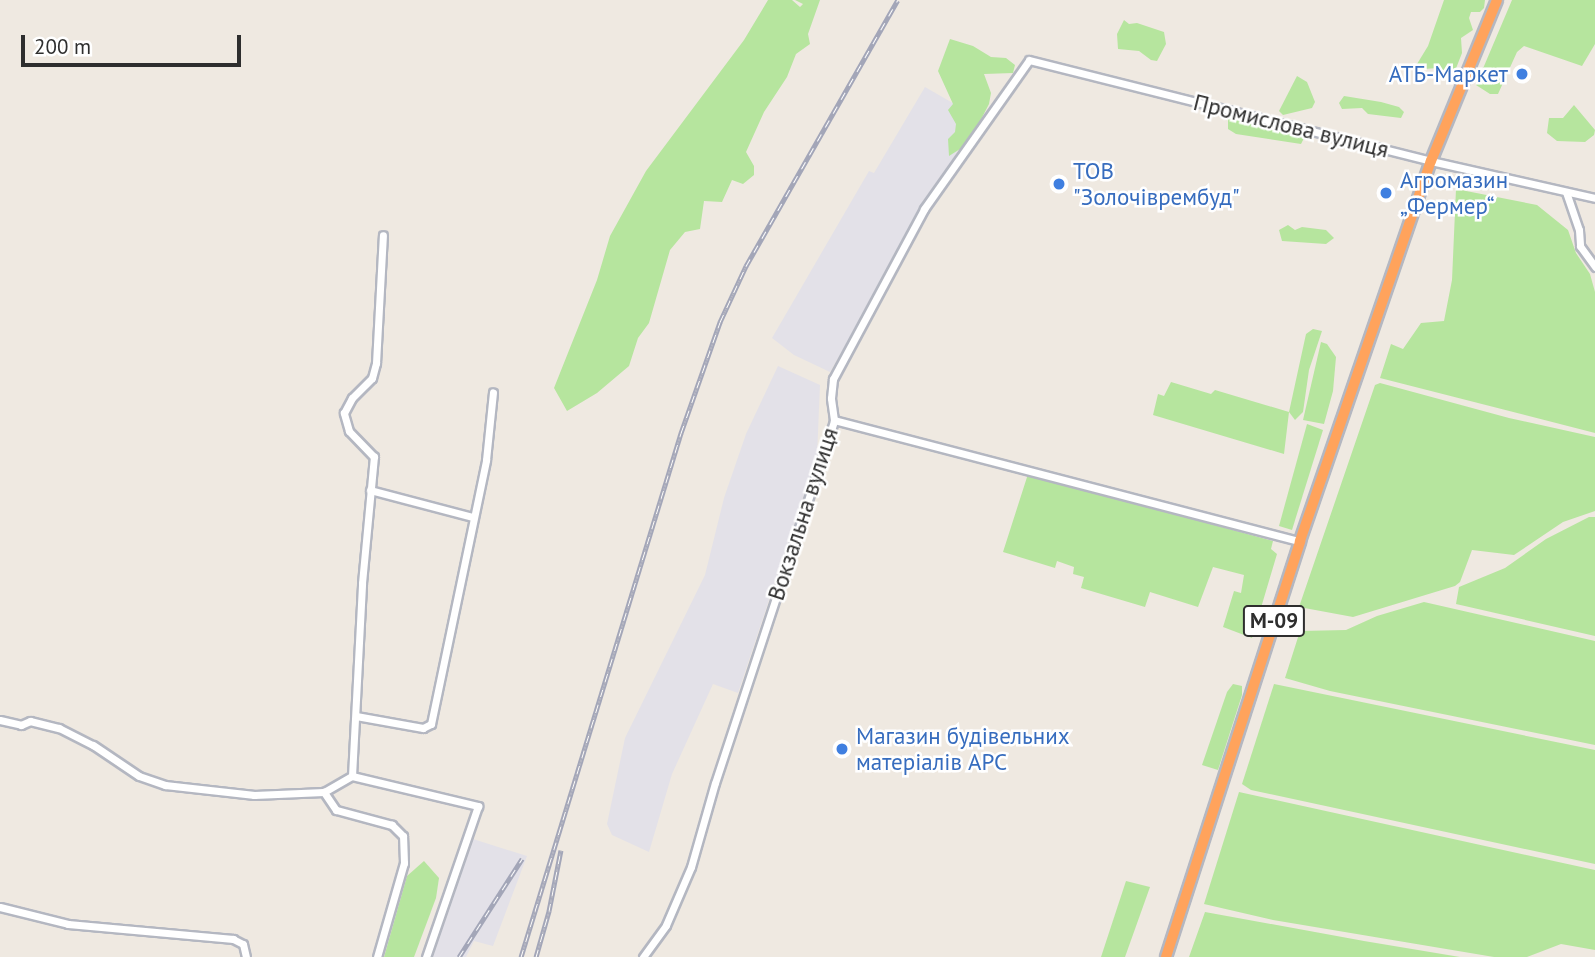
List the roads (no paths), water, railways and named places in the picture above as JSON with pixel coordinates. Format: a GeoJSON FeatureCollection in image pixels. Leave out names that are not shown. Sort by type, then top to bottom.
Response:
{"type":"FeatureCollection","features":[{"type":"Feature","properties":{"kind":"highway","name":"М-09"},"geometry":{"type":"LineString","coordinates":[[1166,957],[1300,541],[1431,161],[1497,0]]}},
{"type":"Feature","properties":{"kind":"street","name":"Промислова вулиця"},"geometry":{"type":"LineString","coordinates":[[1029,60],[1431,161],[1595,198]]}},
{"type":"Feature","properties":{"kind":"street","name":"Вокзальна вулиця"},"geometry":{"type":"LineString","coordinates":[[643,957],[666,925],[691,867],[715,783],[834,420],[831,398],[833,379],[924,209],[1029,60]]}},
{"type":"Feature","properties":{"kind":"street"},"geometry":{"type":"LineString","coordinates":[[1566,192],[1579,230],[1580,246],[1595,267]]}},
{"type":"Feature","properties":{"kind":"street"},"geometry":{"type":"LineString","coordinates":[[352,776],[374,457],[354,438],[345,424],[344,413],[352,398],[372,378],[376,363],[383,235]]}},
{"type":"Feature","properties":{"kind":"street"},"geometry":{"type":"LineString","coordinates":[[356,716],[423,728],[431,724],[486,460],[493,392]]}},
{"type":"Feature","properties":{"kind":"street"},"geometry":{"type":"LineString","coordinates":[[834,420],[1300,541]]}},
{"type":"Feature","properties":{"kind":"street"},"geometry":{"type":"LineString","coordinates":[[370,490],[472,517]]}},
{"type":"Feature","properties":{"kind":"street"},"geometry":{"type":"LineString","coordinates":[[0,720],[21,724],[30,721],[59,728],[139,776],[165,785],[254,795],[324,792],[352,776],[478,806],[426,957]]}},
{"type":"Feature","properties":{"kind":"street"},"geometry":{"type":"LineString","coordinates":[[324,792],[336,810],[392,825],[403,836],[404,863],[377,957]]}},
{"type":"Feature","properties":{"kind":"street"},"geometry":{"type":"LineString","coordinates":[[0,907],[68,924],[233,939],[243,944],[246,957]]}},
{"type":"Feature","properties":{"kind":"railway"},"geometry":{"type":"LineString","coordinates":[[521,957],[681,433],[720,322],[746,266],[898,0]]}},
{"type":"Feature","properties":{"kind":"railway"},"geometry":{"type":"LineString","coordinates":[[536,957],[549,911],[561,850]]}},
{"type":"Feature","properties":{"kind":"railway"},"geometry":{"type":"LineString","coordinates":[[459,957],[522,859]]}},
{"type":"Feature","properties":{"kind":"place","name":"АТБ-Маркет"},"geometry":{"type":"Point","coordinates":[1522,74]}},
{"type":"Feature","properties":{"kind":"place","name":"ТОВ \"Золочіврембуд\""},"geometry":{"type":"Point","coordinates":[1059,184]}},
{"type":"Feature","properties":{"kind":"place","name":"Агромазин „Фермер“"},"geometry":{"type":"Point","coordinates":[1386,193]}},
{"type":"Feature","properties":{"kind":"place","name":"Магазин будівельних матеріалів APC"},"geometry":{"type":"Point","coordinates":[842,749]}}]}
